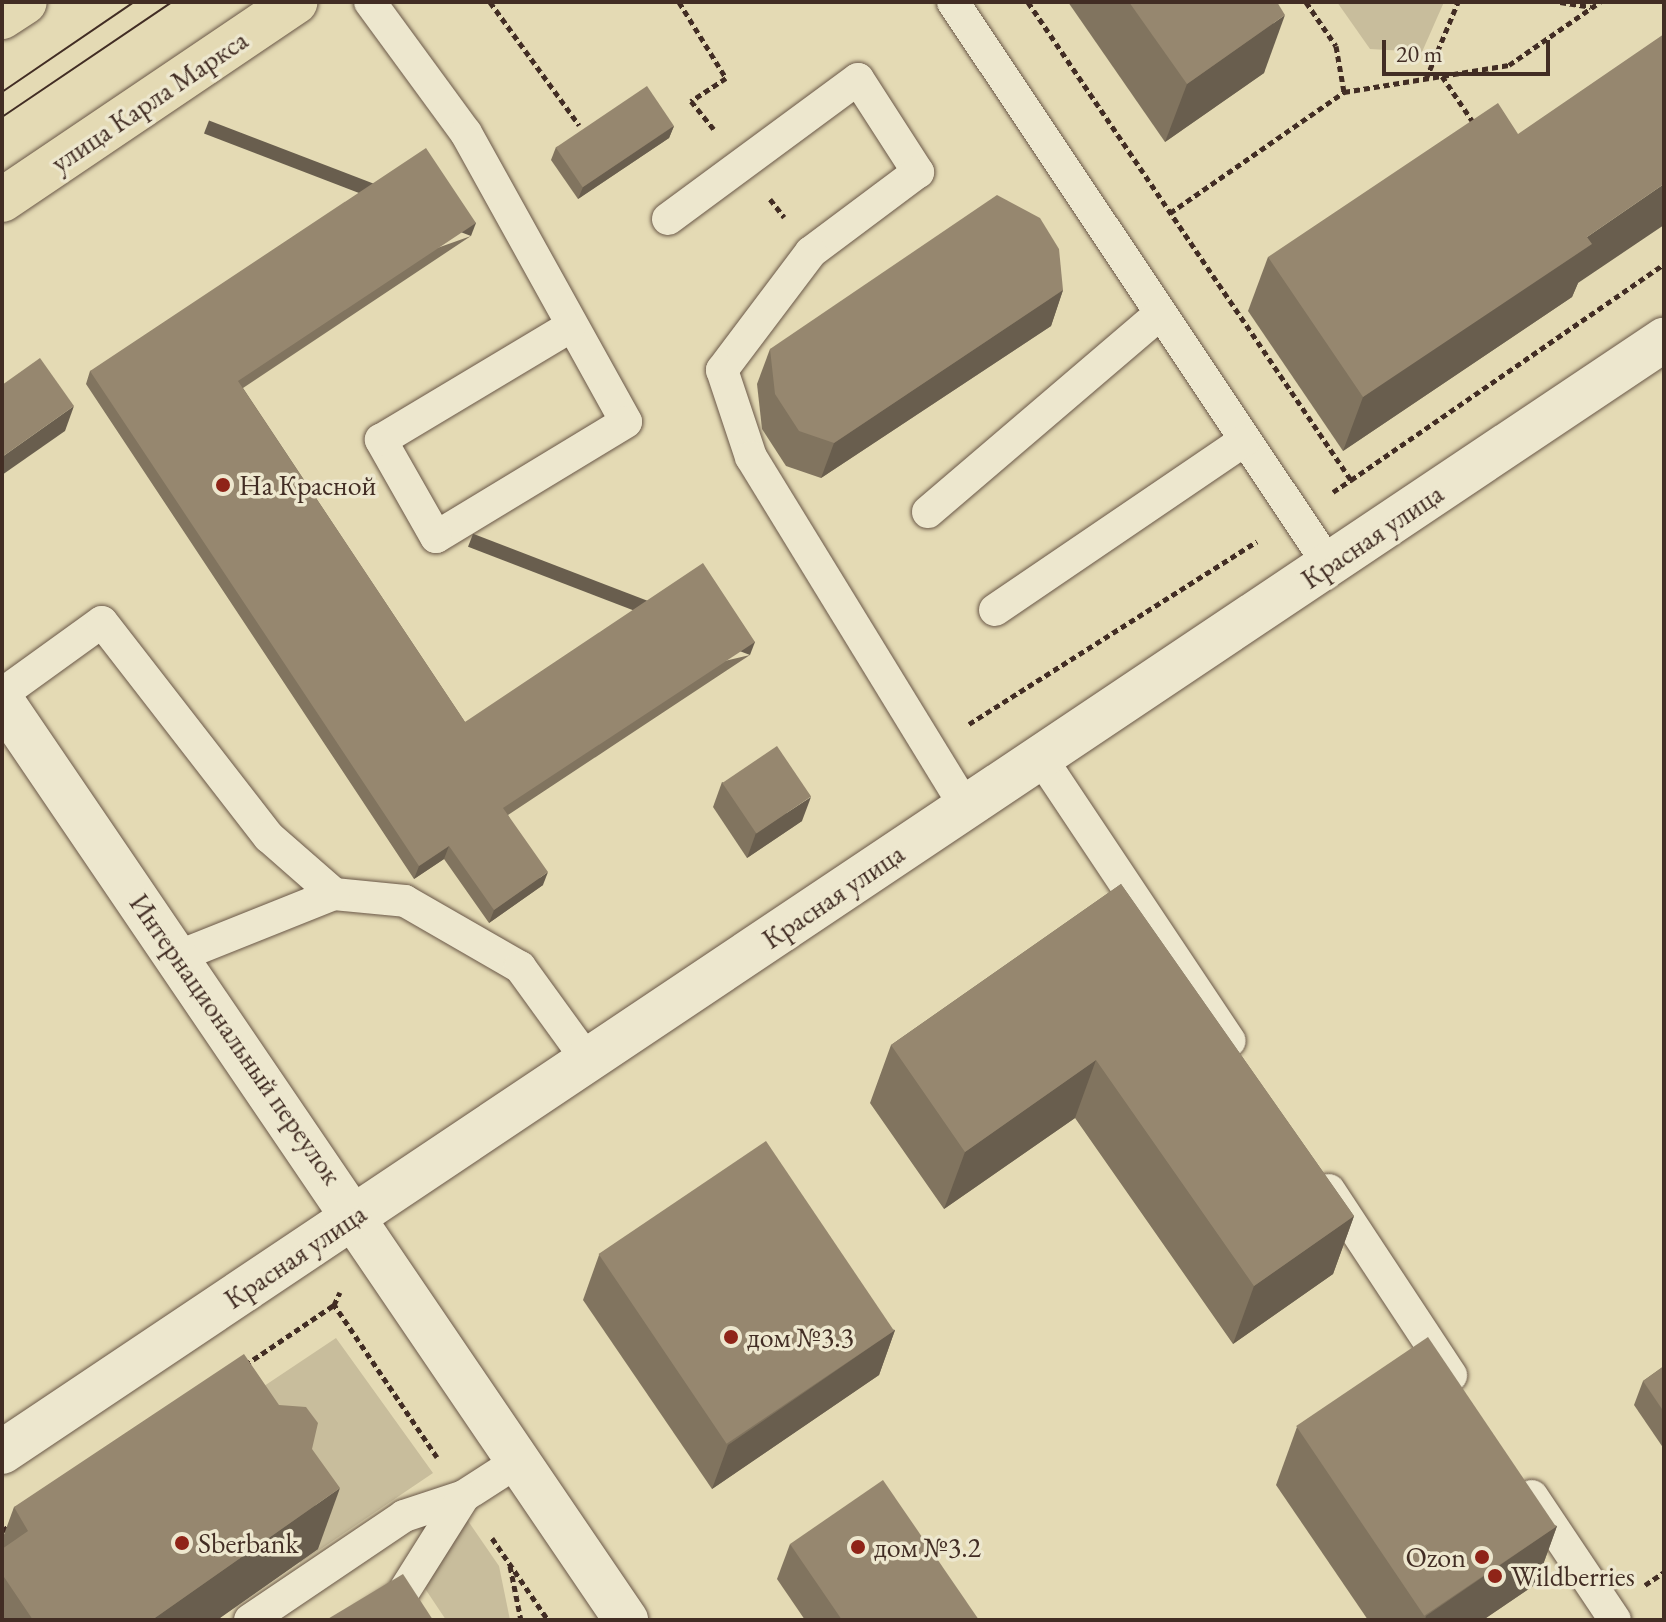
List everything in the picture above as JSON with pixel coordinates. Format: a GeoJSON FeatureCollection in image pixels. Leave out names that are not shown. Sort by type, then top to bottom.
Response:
{"type":"FeatureCollection","features":[{"type":"Feature","properties":{"kind":"main road"},"geometry":{"type":"LineString","coordinates":[[2,17],[25,2]]}},
{"type":"Feature","properties":{"kind":"main road","name":"улица Карла Маркса"},"geometry":{"type":"LineString","coordinates":[[2,200],[296,2]]}},
{"type":"Feature","properties":{"kind":"street","name":"Красная улица"},"geometry":{"type":"LineString","coordinates":[[2,1452],[1664,340]]}},
{"type":"Feature","properties":{"kind":"street","name":"Интернациональный переулок"},"geometry":{"type":"LineString","coordinates":[[2,701],[357,1215],[626,1620]]}},
{"type":"Feature","properties":{"kind":"lane"},"geometry":{"type":"LineString","coordinates":[[370,2],[466,133],[570,327],[626,422],[436,537],[381,440],[570,327]]}},
{"type":"Feature","properties":{"kind":"lane"},"geometry":{"type":"LineString","coordinates":[[953,2],[1329,565]]}},
{"type":"Feature","properties":{"kind":"lane"},"geometry":{"type":"LineString","coordinates":[[668,219],[858,79],[918,172],[811,252],[722,370],[751,457],[966,808]]}},
{"type":"Feature","properties":{"kind":"lane"},"geometry":{"type":"LineString","coordinates":[[928,512],[1161,313]]}},
{"type":"Feature","properties":{"kind":"lane"},"geometry":{"type":"LineString","coordinates":[[995,610],[1245,440]]}},
{"type":"Feature","properties":{"kind":"lane"},"geometry":{"type":"LineString","coordinates":[[2,694],[102,622],[269,837],[334,894]]}},
{"type":"Feature","properties":{"kind":"lane"},"geometry":{"type":"LineString","coordinates":[[1041,758],[1248,1069]]}},
{"type":"Feature","properties":{"kind":"lane"},"geometry":{"type":"LineString","coordinates":[[179,956],[334,894],[405,901],[520,967],[588,1061]]}},
{"type":"Feature","properties":{"kind":"lane"},"geometry":{"type":"LineString","coordinates":[[1310,1162],[1468,1399]]}},
{"type":"Feature","properties":{"kind":"lane"},"geometry":{"type":"LineString","coordinates":[[250,1620],[404,1516],[464,1496],[520,1460]]}},
{"type":"Feature","properties":{"kind":"lane"},"geometry":{"type":"LineString","coordinates":[[1512,1465],[1615,1620]]}},
{"type":"Feature","properties":{"kind":"lane"},"geometry":{"type":"LineString","coordinates":[[365,1620],[401,1596],[464,1496]]}},
{"type":"Feature","properties":{"kind":"path"},"geometry":{"type":"LineString","coordinates":[[490,2],[579,125]]}},
{"type":"Feature","properties":{"kind":"path"},"geometry":{"type":"LineString","coordinates":[[1028,2],[1351,480],[1664,264]]}},
{"type":"Feature","properties":{"kind":"path"},"geometry":{"type":"LineString","coordinates":[[1306,2],[1336,46],[1344,92]]}},
{"type":"Feature","properties":{"kind":"path"},"geometry":{"type":"LineString","coordinates":[[1426,79],[1458,2]]}},
{"type":"Feature","properties":{"kind":"path"},"geometry":{"type":"LineString","coordinates":[[1560,2],[1593,7]]}},
{"type":"Feature","properties":{"kind":"path"},"geometry":{"type":"LineString","coordinates":[[1170,213],[1344,92],[1509,65],[1600,2]]}},
{"type":"Feature","properties":{"kind":"path"},"geometry":{"type":"LineString","coordinates":[[1442,76],[1481,135]]}},
{"type":"Feature","properties":{"kind":"path"},"geometry":{"type":"LineString","coordinates":[[232,1374],[334,1305]]}},
{"type":"Feature","properties":{"kind":"path"},"geometry":{"type":"LineString","coordinates":[[2,1531],[28,1514]]}},
{"type":"Feature","properties":{"kind":"path"},"geometry":{"type":"LineString","coordinates":[[509,1563],[521,1620]]}},
{"type":"Feature","properties":{"kind":"shaded area"},"geometry":{"type":"Polygon","coordinates":[[[1337,2],[1444,2],[1422,52],[1370,49],[1337,2]]]}},
{"type":"Feature","properties":{"kind":"shaded area"},"geometry":{"type":"Polygon","coordinates":[[[336,1338],[433,1473],[300,1563],[272,1523],[2,1561],[336,1338]]]}},
{"type":"Feature","properties":{"kind":"shaded area"},"geometry":{"type":"Polygon","coordinates":[[[466,1518],[499,1566],[510,1620],[446,1620],[424,1587],[466,1518]]]}},
{"type":"Feature","properties":{"kind":"building"},"geometry":{"type":"Polygon","coordinates":[[[1129,2],[1277,2],[1285,15],[1187,84],[1129,2]]]}},
{"type":"Feature","properties":{"kind":"building"},"geometry":{"type":"Polygon","coordinates":[[[1664,34],[1664,184],[1587,237],[1592,244],[1363,397],[1268,257],[1498,103],[1518,134],[1664,34]]]}},
{"type":"Feature","properties":{"kind":"building"},"geometry":{"type":"Polygon","coordinates":[[[647,86],[674,126],[583,187],[556,148],[647,86]]]}},
{"type":"Feature","properties":{"kind":"building","name":"На Красной"},"geometry":{"type":"Polygon","coordinates":[[[426,148],[476,223],[238,381],[465,722],[703,563],[755,642],[503,808],[548,872],[494,910],[449,846],[419,866],[90,371],[426,148]]]}},
{"type":"Feature","properties":{"kind":"building"},"geometry":{"type":"Polygon","coordinates":[[[997,195],[1040,218],[1059,249],[1063,290],[834,443],[799,431],[775,394],[770,349],[997,195]]]}},
{"type":"Feature","properties":{"kind":"building"},"geometry":{"type":"Polygon","coordinates":[[[40,358],[74,406],[2,457],[2,385],[40,358]]]}},
{"type":"Feature","properties":{"kind":"building"},"geometry":{"type":"Polygon","coordinates":[[[777,746],[811,797],[756,833],[722,783],[777,746]]]}},
{"type":"Feature","properties":{"kind":"building"},"geometry":{"type":"Polygon","coordinates":[[[1121,884],[1354,1216],[1254,1286],[1096,1060],[965,1152],[891,1045],[1121,884]]]}},
{"type":"Feature","properties":{"kind":"building","name":"дом №3.3"},"geometry":{"type":"Polygon","coordinates":[[[766,1141],[894,1331],[727,1444],[599,1254],[766,1141]]]}},
{"type":"Feature","properties":{"kind":"building"},"geometry":{"type":"Polygon","coordinates":[[[1428,1337],[1556,1527],[1424,1616],[1296,1426],[1428,1337]]]}},
{"type":"Feature","properties":{"kind":"building"},"geometry":{"type":"Polygon","coordinates":[[[244,1354],[279,1405],[306,1407],[318,1423],[312,1449],[340,1488],[152,1620],[33,1620],[2,1574],[2,1549],[28,1531],[14,1507],[244,1354]]]}},
{"type":"Feature","properties":{"kind":"building"},"geometry":{"type":"Polygon","coordinates":[[[1664,1366],[1664,1412],[1643,1381],[1664,1366]]]}},
{"type":"Feature","properties":{"kind":"building"},"geometry":{"type":"Polygon","coordinates":[[[883,1480],[979,1620],[842,1620],[790,1544],[883,1480]]]}},
{"type":"Feature","properties":{"kind":"building"},"geometry":{"type":"Polygon","coordinates":[[[403,1574],[433,1620],[326,1620],[403,1574]]]}},
{"type":"Feature","properties":{"kind":"tram line"},"geometry":{"type":"LineString","coordinates":[[2,92],[134,2]]}},
{"type":"Feature","properties":{"kind":"tram line"},"geometry":{"type":"LineString","coordinates":[[2,117],[172,2]]}},
{"type":"Feature","properties":{"kind":"place","name":"На Красной"},"geometry":{"type":"Point","coordinates":[223,485]}},
{"type":"Feature","properties":{"kind":"place","name":"дом №3.3"},"geometry":{"type":"Point","coordinates":[731,1337]}},
{"type":"Feature","properties":{"kind":"place","name":"Sberbank"},"geometry":{"type":"Point","coordinates":[182,1543]}},
{"type":"Feature","properties":{"kind":"place","name":"дом №3.2"},"geometry":{"type":"Point","coordinates":[858,1547]}},
{"type":"Feature","properties":{"kind":"place","name":"Ozon"},"geometry":{"type":"Point","coordinates":[1482,1557]}},
{"type":"Feature","properties":{"kind":"place","name":"Wildberries"},"geometry":{"type":"Point","coordinates":[1495,1576]}}]}
